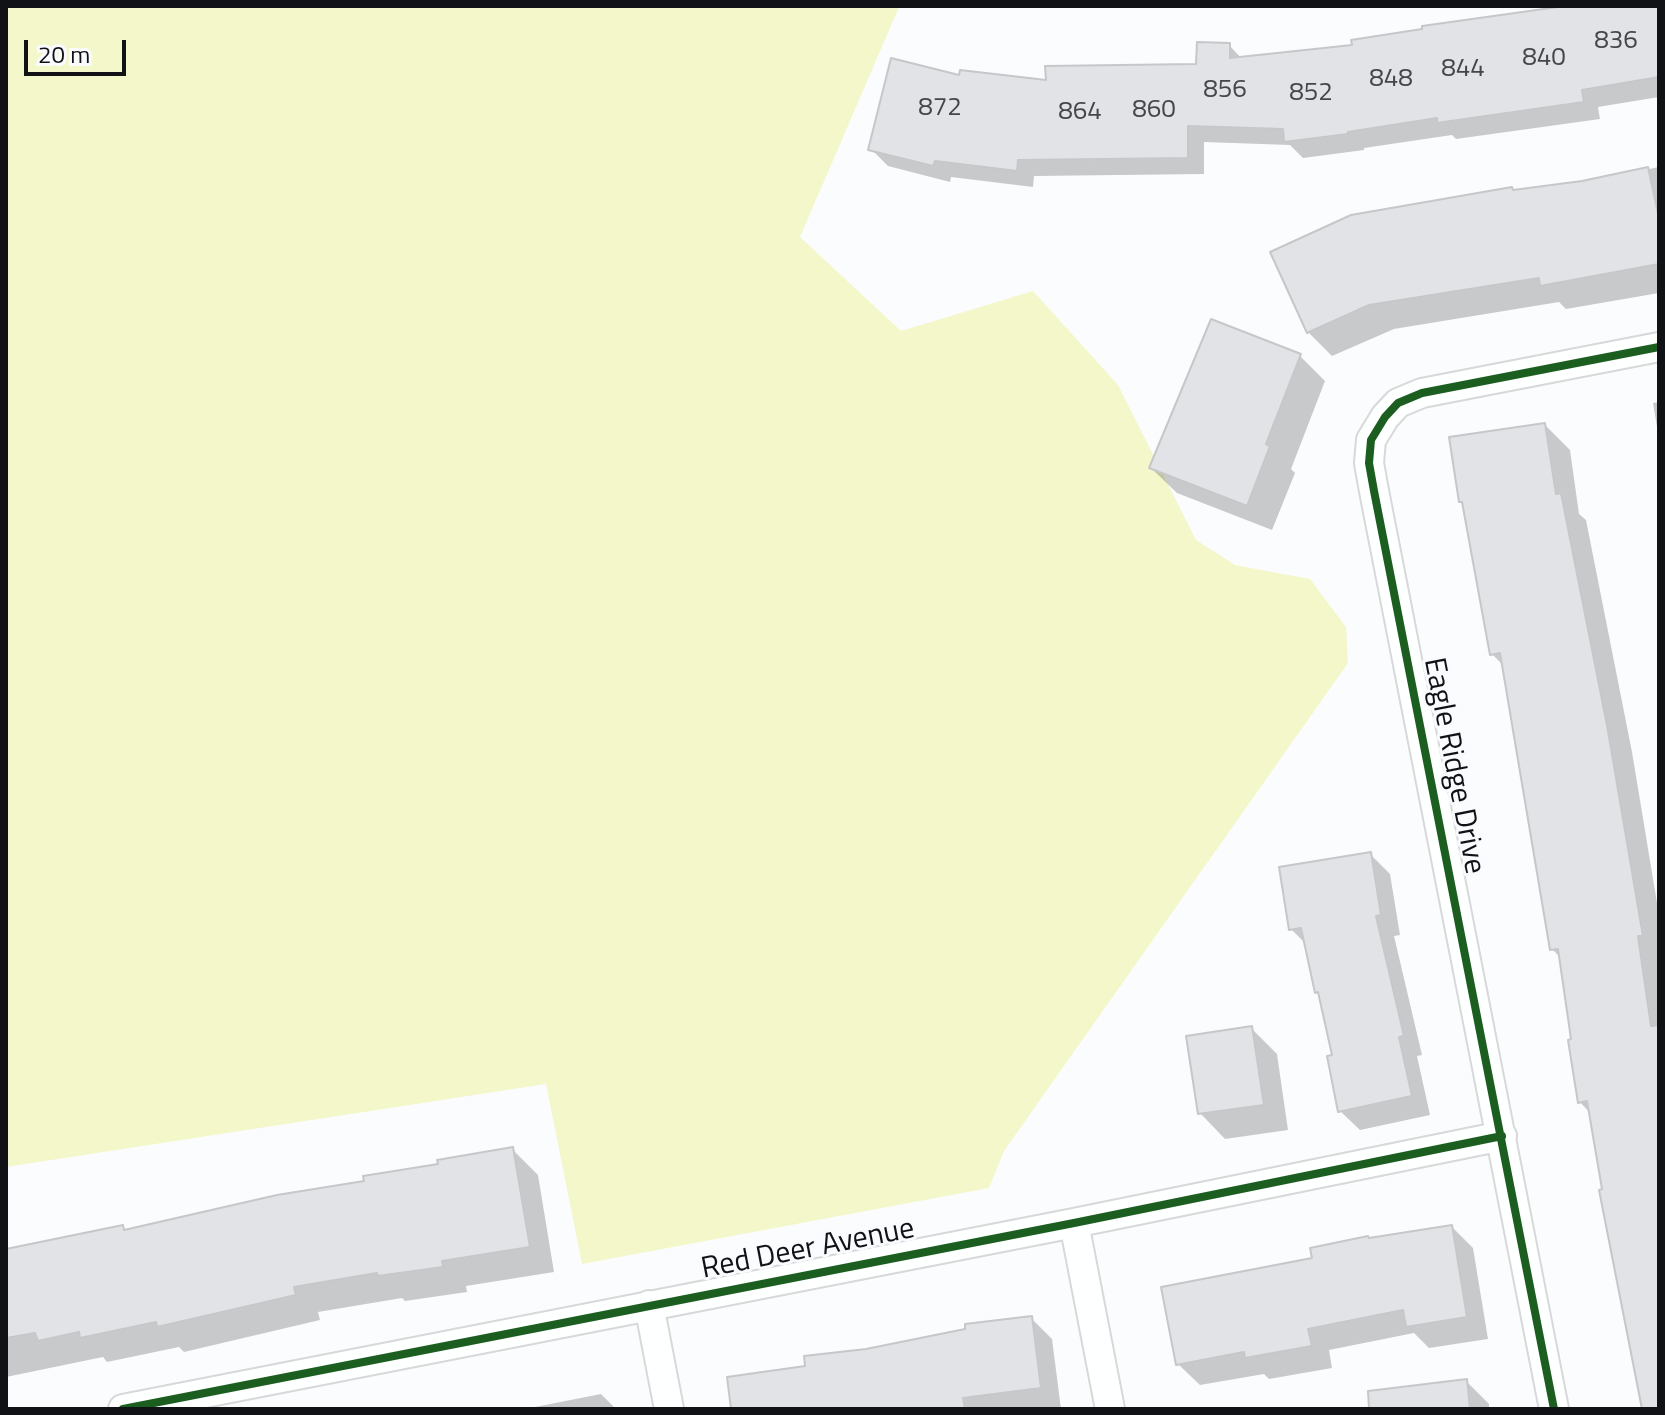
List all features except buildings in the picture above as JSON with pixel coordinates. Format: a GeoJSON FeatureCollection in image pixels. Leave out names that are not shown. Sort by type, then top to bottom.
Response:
{"type":"FeatureCollection","features":[{"type":"Feature","properties":{"kind":"street","name":"Eagle Ridge Drive"},"geometry":{"type":"LineString","coordinates":[[1554,1409],[1374,491],[1369,463],[1371,440],[1398,403],[1422,393],[1659,347]]}},
{"type":"Feature","properties":{"kind":"street","name":"Red Deer Avenue"},"geometry":{"type":"LineString","coordinates":[[123,1409],[228,1399],[649,1305],[1502,1136]]}},
{"type":"Feature","properties":{"kind":"street"},"geometry":{"type":"LineString","coordinates":[[1074,1223],[1110,1409]]}},
{"type":"Feature","properties":{"kind":"street"},"geometry":{"type":"LineString","coordinates":[[649,1305],[669,1409]]}},
{"type":"Feature","properties":{"kind":"green space"},"geometry":{"type":"Polygon","coordinates":[[[6,6],[899,7],[800,237],[901,331],[1033,291],[1118,385],[1196,540],[1235,565],[1310,579],[1346,627],[1348,663],[1004,1151],[989,1188],[582,1264],[546,1084],[6,1167],[6,6]]]}},
{"type":"Feature","properties":{"kind":"cycle path"},"geometry":{"type":"LineString","coordinates":[[1554,1409],[1374,491],[1369,463],[1371,440],[1398,403],[1422,393],[1659,347]]}},
{"type":"Feature","properties":{"kind":"cycle path"},"geometry":{"type":"LineString","coordinates":[[123,1409],[1502,1136]]}}]}
